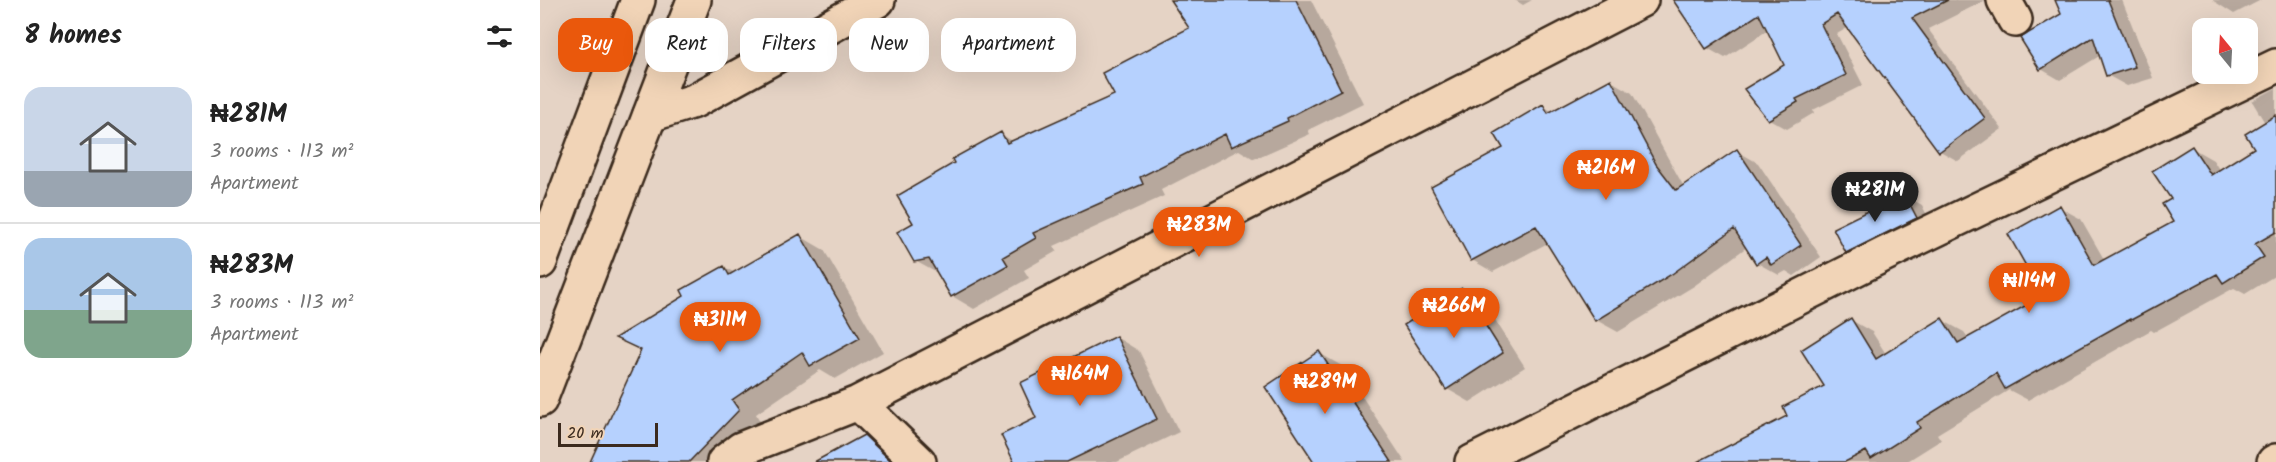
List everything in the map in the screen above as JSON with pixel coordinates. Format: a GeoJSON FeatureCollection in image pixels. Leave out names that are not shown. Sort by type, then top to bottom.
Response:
{"type":"FeatureCollection","features":[{"type":"Feature","properties":{"kind":"street"},"geometry":{"type":"LineString","coordinates":[[540,262],[638,0]]}},
{"type":"Feature","properties":{"kind":"street"},"geometry":{"type":"LineString","coordinates":[[540,400],[694,0]]}},
{"type":"Feature","properties":{"kind":"street"},"geometry":{"type":"LineString","coordinates":[[650,115],[694,101],[878,0]]}},
{"type":"Feature","properties":{"kind":"street"},"geometry":{"type":"LineString","coordinates":[[724,462],[741,449],[858,403],[1197,231],[1641,0]]}},
{"type":"Feature","properties":{"kind":"street"},"geometry":{"type":"LineString","coordinates":[[1472,462],[1885,254],[2276,66]]}},
{"type":"Feature","properties":{"kind":"street"},"geometry":{"type":"LineString","coordinates":[[858,403],[920,462]]}},
{"type":"Feature","properties":{"kind":"building"},"geometry":{"type":"Polygon","coordinates":[[[1170,0],[1296,0],[1341,90],[1287,118],[1288,121],[1231,147],[1225,134],[1140,177],[1143,184],[1033,233],[1036,238],[1003,257],[1008,265],[951,297],[929,259],[914,262],[897,232],[913,223],[897,196],[954,163],[952,159],[1001,132],[1007,143],[1114,95],[1102,73],[1189,28],[1170,0]]]}},
{"type":"Feature","properties":{"kind":"building"},"geometry":{"type":"Polygon","coordinates":[[[1673,0],[1948,0],[1912,18],[1985,118],[1939,152],[1837,14],[1821,24],[1846,75],[1796,99],[1798,102],[1768,120],[1744,89],[1784,65],[1759,14],[1706,49],[1673,0]]]}},
{"type":"Feature","properties":{"kind":"building"},"geometry":{"type":"Polygon","coordinates":[[[2055,0],[2108,0],[2135,67],[2106,76],[2093,37],[2040,70],[2020,38],[2061,14],[2055,0]]]}},
{"type":"Feature","properties":{"kind":"building"},"geometry":{"type":"Polygon","coordinates":[[[1611,79],[1656,164],[1676,190],[1737,149],[1801,245],[1771,265],[1766,257],[1756,264],[1734,229],[1672,274],[1595,321],[1536,226],[1471,261],[1431,187],[1503,148],[1494,133],[1543,104],[1548,113],[1611,79]]]}},
{"type":"Feature","properties":{"kind":"building"},"geometry":{"type":"Polygon","coordinates":[[[2276,115],[2276,232],[2255,244],[2264,257],[2223,283],[2217,274],[2130,319],[2005,389],[1996,373],[1917,422],[1920,428],[1871,459],[1866,451],[1845,462],[1697,462],[1787,416],[1783,407],[1824,386],[1801,350],[1851,318],[1876,359],[1942,318],[1958,343],[2043,296],[2008,234],[2060,205],[2094,265],[2173,222],[2162,204],[2171,199],[2152,171],[2192,146],[2211,175],[2254,148],[2245,134],[2276,115]]]}},
{"type":"Feature","properties":{"kind":"building"},"geometry":{"type":"Polygon","coordinates":[[[1904,193],[1917,218],[1846,253],[1833,228],[1904,193]]]}},
{"type":"Feature","properties":{"kind":"building"},"geometry":{"type":"Polygon","coordinates":[[[800,234],[860,338],[810,366],[802,352],[732,400],[739,410],[689,462],[590,462],[641,350],[615,338],[684,296],[681,290],[724,266],[729,275],[800,234]]]}},
{"type":"Feature","properties":{"kind":"building"},"geometry":{"type":"Polygon","coordinates":[[[1462,288],[1503,353],[1446,390],[1404,325],[1462,288]]]}},
{"type":"Feature","properties":{"kind":"building"},"geometry":{"type":"Polygon","coordinates":[[[1116,336],[1157,419],[1067,462],[1014,462],[1001,435],[1036,418],[1020,383],[1116,336]]]}},
{"type":"Feature","properties":{"kind":"building"},"geometry":{"type":"Polygon","coordinates":[[[1319,351],[1392,462],[1314,462],[1265,387],[1319,351]]]}},
{"type":"Feature","properties":{"kind":"building"},"geometry":{"type":"Polygon","coordinates":[[[864,435],[892,462],[814,462],[864,435]]]}}]}
